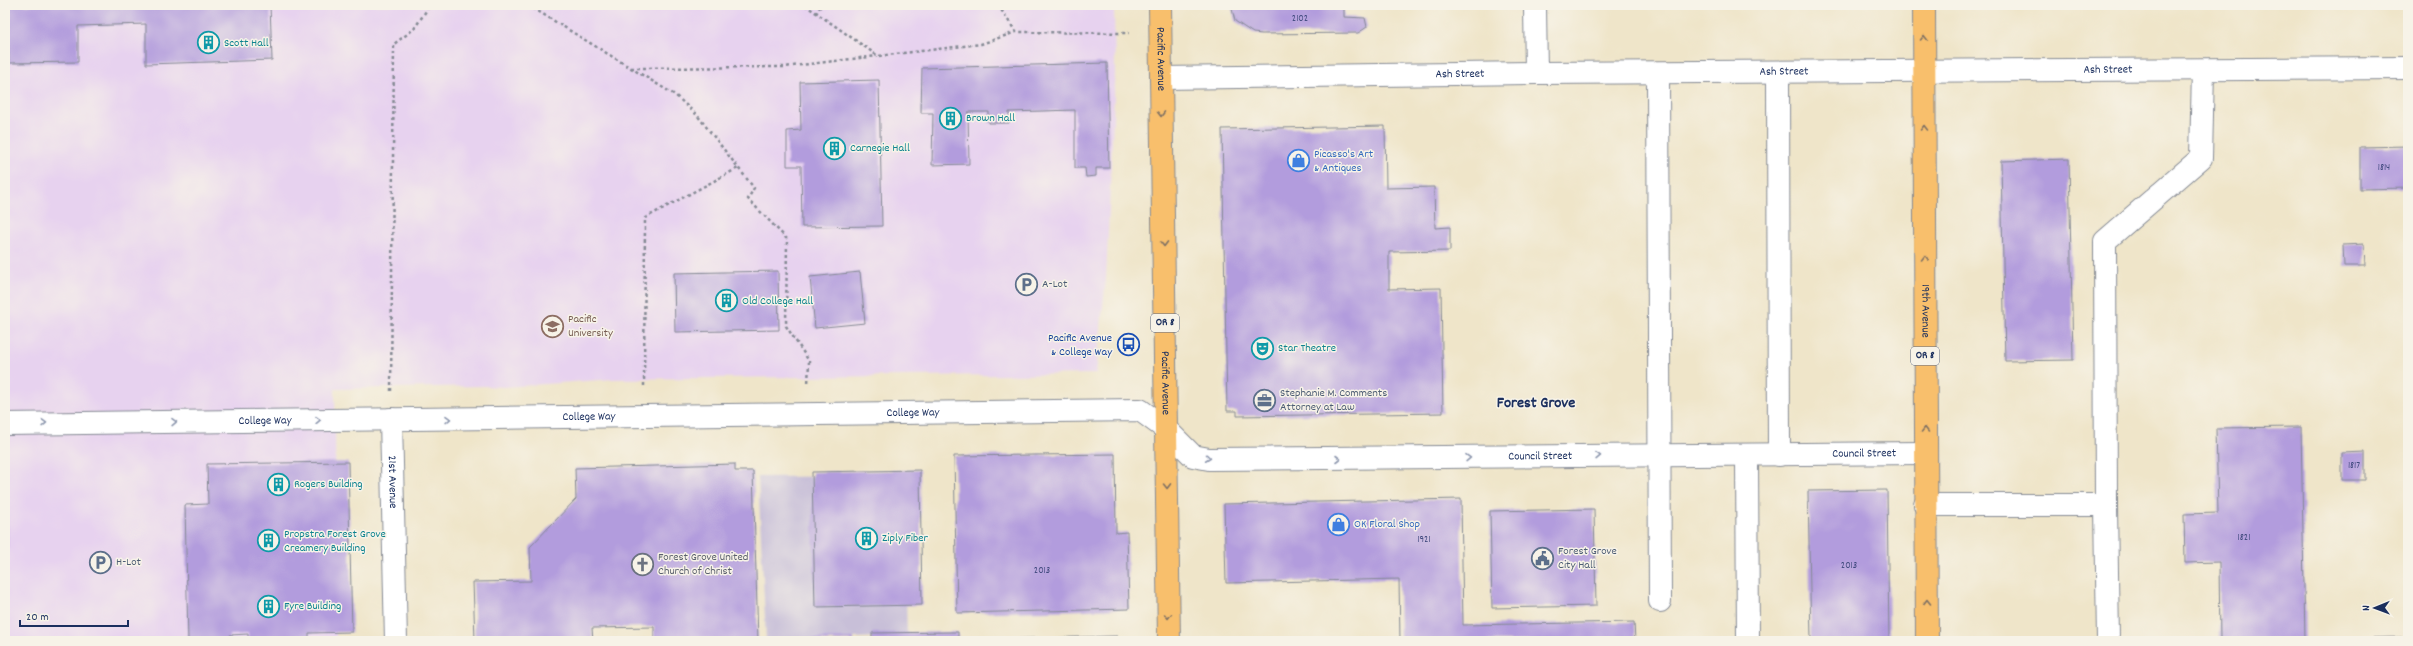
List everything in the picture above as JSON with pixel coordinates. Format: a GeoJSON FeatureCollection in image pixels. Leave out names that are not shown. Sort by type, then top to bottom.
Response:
{"type":"FeatureCollection","features":[{"type":"Feature","properties":{"kind":"main road","name":"Pacific Avenue"},"geometry":{"type":"LineString","coordinates":[[1160,5],[1169,641]]}},
{"type":"Feature","properties":{"kind":"main road","name":"19th Avenue"},"geometry":{"type":"LineString","coordinates":[[1924,5],[1925,505],[1927,641]]}},
{"type":"Feature","properties":{"kind":"street"},"geometry":{"type":"LineString","coordinates":[[1535,5],[1536,73]]}},
{"type":"Feature","properties":{"kind":"street","name":"Ash Street"},"geometry":{"type":"LineString","coordinates":[[1161,78],[1536,73],[1658,74],[2408,68]]}},
{"type":"Feature","properties":{"kind":"street"},"geometry":{"type":"LineString","coordinates":[[2108,641],[2105,241],[2201,158],[2203,70]]}},
{"type":"Feature","properties":{"kind":"street"},"geometry":{"type":"LineString","coordinates":[[1778,73],[1779,454]]}},
{"type":"Feature","properties":{"kind":"street"},"geometry":{"type":"LineString","coordinates":[[1658,74],[1660,601]]}},
{"type":"Feature","properties":{"kind":"street","name":"College Way"},"geometry":{"type":"LineString","coordinates":[[5,424],[1140,410],[1166,429]]}},
{"type":"Feature","properties":{"kind":"street","name":"21st Avenue"},"geometry":{"type":"LineString","coordinates":[[391,419],[396,641]]}},
{"type":"Feature","properties":{"kind":"street","name":"Council Street"},"geometry":{"type":"LineString","coordinates":[[1166,429],[1193,456],[1209,459],[1925,453]]}},
{"type":"Feature","properties":{"kind":"street"},"geometry":{"type":"LineString","coordinates":[[1747,455],[1748,641]]}},
{"type":"Feature","properties":{"kind":"street"},"geometry":{"type":"LineString","coordinates":[[1925,505],[2106,505]]}},
{"type":"Feature","properties":{"kind":"path"},"geometry":{"type":"LineString","coordinates":[[391,419],[394,44],[414,29],[430,5]]}},
{"type":"Feature","properties":{"kind":"path"},"geometry":{"type":"LineString","coordinates":[[528,5],[675,96],[697,115],[754,188],[748,199],[788,239],[786,326],[809,361],[807,414]]}},
{"type":"Feature","properties":{"kind":"path"},"geometry":{"type":"LineString","coordinates":[[805,5],[878,56]]}},
{"type":"Feature","properties":{"kind":"path"},"geometry":{"type":"LineString","coordinates":[[816,14],[821,5]]}},
{"type":"Feature","properties":{"kind":"path"},"geometry":{"type":"LineString","coordinates":[[998,5],[1016,32]]}},
{"type":"Feature","properties":{"kind":"path"},"geometry":{"type":"LineString","coordinates":[[630,68],[784,67],[981,44],[1016,32],[1128,32],[1132,37]]}},
{"type":"Feature","properties":{"kind":"path"},"geometry":{"type":"LineString","coordinates":[[644,416],[645,218],[738,168]]}},
{"type":"Feature","properties":{"kind":"shaded area","name":"Pacific University"},"geometry":{"type":"Polygon","coordinates":[[[5,5],[1114,5],[1115,74],[1106,278],[1096,374],[614,379],[504,387],[483,386],[335,389],[336,641],[5,641],[5,5]]]}},
{"type":"Feature","properties":{"kind":"shaded area"},"geometry":{"type":"Polygon","coordinates":[[[903,476],[907,636],[775,641],[766,639],[758,477],[903,476]]]}},
{"type":"Feature","properties":{"kind":"building","name":"Scott Hall"},"geometry":{"type":"Polygon","coordinates":[[[5,5],[270,5],[272,60],[146,64],[146,24],[78,26],[78,62],[9,63],[8,27],[5,27],[5,5]]]}},
{"type":"Feature","properties":{"kind":"building"},"geometry":{"type":"Polygon","coordinates":[[[1231,5],[1344,5],[1344,17],[1365,18],[1367,27],[1358,33],[1253,33],[1235,21],[1231,5]]]}},
{"type":"Feature","properties":{"kind":"building","name":"Brown Hall"},"geometry":{"type":"Polygon","coordinates":[[[1107,63],[1109,168],[1096,168],[1096,176],[1086,177],[1085,168],[1075,168],[1075,110],[1009,112],[1009,123],[989,123],[989,112],[968,112],[969,164],[932,165],[933,113],[921,113],[922,68],[1107,63]]]}},
{"type":"Feature","properties":{"kind":"building","name":"Carnegie Hall"},"geometry":{"type":"Polygon","coordinates":[[[879,80],[882,226],[802,227],[801,166],[787,166],[787,131],[801,130],[800,82],[879,80]]]}},
{"type":"Feature","properties":{"kind":"building"},"geometry":{"type":"Polygon","coordinates":[[[1385,126],[1386,188],[1434,187],[1435,228],[1450,227],[1450,251],[1389,252],[1389,289],[1441,288],[1443,413],[1237,416],[1237,411],[1227,411],[1222,129],[1385,126]]]}},
{"type":"Feature","properties":{"kind":"building"},"geometry":{"type":"Polygon","coordinates":[[[2408,146],[2408,188],[2360,189],[2360,147],[2408,146]]]}},
{"type":"Feature","properties":{"kind":"building"},"geometry":{"type":"Polygon","coordinates":[[[2069,159],[2073,360],[2005,361],[2001,161],[2069,159]]]}},
{"type":"Feature","properties":{"kind":"building"},"geometry":{"type":"Polygon","coordinates":[[[2364,244],[2365,266],[2344,266],[2343,245],[2364,244]]]}},
{"type":"Feature","properties":{"kind":"building","name":"Old College Hall"},"geometry":{"type":"Polygon","coordinates":[[[778,271],[779,330],[675,332],[674,273],[778,271]]]}},
{"type":"Feature","properties":{"kind":"building"},"geometry":{"type":"Polygon","coordinates":[[[860,272],[865,323],[815,328],[810,277],[860,272]]]}},
{"type":"Feature","properties":{"kind":"building"},"geometry":{"type":"Polygon","coordinates":[[[2301,427],[2305,641],[2220,641],[2219,562],[2185,563],[2184,514],[2218,513],[2216,428],[2301,427]]]}},
{"type":"Feature","properties":{"kind":"building"},"geometry":{"type":"Polygon","coordinates":[[[2365,452],[2365,480],[2342,480],[2342,453],[2365,452]]]}},
{"type":"Feature","properties":{"kind":"building"},"geometry":{"type":"Polygon","coordinates":[[[1115,454],[1116,533],[1127,532],[1129,609],[957,613],[954,456],[1115,454]]]}},
{"type":"Feature","properties":{"kind":"building"},"geometry":{"type":"Polygon","coordinates":[[[348,462],[352,632],[309,633],[309,641],[248,641],[248,634],[230,635],[230,641],[188,641],[185,505],[208,504],[207,464],[348,462]]]}},
{"type":"Feature","properties":{"kind":"building","name":"Forest Grove United Church of Christ"},"geometry":{"type":"Polygon","coordinates":[[[735,464],[735,471],[753,471],[758,641],[654,641],[654,627],[592,628],[593,641],[475,641],[473,582],[531,581],[530,547],[576,499],[575,468],[735,464]]]}},
{"type":"Feature","properties":{"kind":"building","name":"Ziply Fiber"},"geometry":{"type":"Polygon","coordinates":[[[920,470],[922,605],[815,607],[812,472],[920,470]]]}},
{"type":"Feature","properties":{"kind":"building"},"geometry":{"type":"Polygon","coordinates":[[[1887,490],[1889,641],[1811,641],[1808,491],[1887,490]]]}},
{"type":"Feature","properties":{"kind":"building"},"geometry":{"type":"Polygon","coordinates":[[[1461,499],[1463,625],[1634,622],[1635,641],[1400,641],[1399,579],[1226,583],[1224,504],[1461,499]]]}},
{"type":"Feature","properties":{"kind":"building"},"geometry":{"type":"Polygon","coordinates":[[[7,506],[8,551],[5,551],[5,507],[7,506]]]}},
{"type":"Feature","properties":{"kind":"building","name":"Forest Grove City Hall"},"geometry":{"type":"Polygon","coordinates":[[[1594,509],[1596,606],[1492,608],[1490,511],[1594,509]]]}},
{"type":"Feature","properties":{"kind":"building"},"geometry":{"type":"Polygon","coordinates":[[[958,632],[958,640],[1117,636],[1117,641],[872,641],[872,633],[958,632]]]}},
{"type":"Feature","properties":{"kind":"building"},"geometry":{"type":"Polygon","coordinates":[[[2408,637],[2408,641],[2353,641],[2353,638],[2408,637]]]}},
{"type":"Feature","properties":{"kind":"building"},"geometry":{"type":"Polygon","coordinates":[[[854,638],[854,641],[791,641],[791,639],[854,638]]]}},
{"type":"Feature","properties":{"kind":"place","name":"Scott Hall"},"geometry":{"type":"Point","coordinates":[209,43]}},
{"type":"Feature","properties":{"kind":"place","name":"Brown Hall"},"geometry":{"type":"Point","coordinates":[951,118]}},
{"type":"Feature","properties":{"kind":"place","name":"Carnegie Hall"},"geometry":{"type":"Point","coordinates":[834,148]}},
{"type":"Feature","properties":{"kind":"place","name":"Picasso's Art & Antiques"},"geometry":{"type":"Point","coordinates":[1299,161]}},
{"type":"Feature","properties":{"kind":"place","name":"A-Lot"},"geometry":{"type":"Point","coordinates":[1026,284]}},
{"type":"Feature","properties":{"kind":"place","name":"Old College Hall"},"geometry":{"type":"Point","coordinates":[726,301]}},
{"type":"Feature","properties":{"kind":"place","name":"Pacific University"},"geometry":{"type":"Point","coordinates":[553,326]}},
{"type":"Feature","properties":{"kind":"place","name":"Pacific Avenue & College Way"},"geometry":{"type":"Point","coordinates":[1128,345]}},
{"type":"Feature","properties":{"kind":"place","name":"Star Theatre"},"geometry":{"type":"Point","coordinates":[1262,348]}},
{"type":"Feature","properties":{"kind":"place","name":"Stephanie M. Comments Attorney at Law"},"geometry":{"type":"Point","coordinates":[1264,400]}},
{"type":"Feature","properties":{"kind":"place","name":"Rogers Building"},"geometry":{"type":"Point","coordinates":[278,484]}},
{"type":"Feature","properties":{"kind":"place","name":"OK Floral Shop"},"geometry":{"type":"Point","coordinates":[1338,524]}},
{"type":"Feature","properties":{"kind":"place","name":"Ziply Fiber"},"geometry":{"type":"Point","coordinates":[867,538]}},
{"type":"Feature","properties":{"kind":"place","name":"Propstra Forest Grove Creamery Building"},"geometry":{"type":"Point","coordinates":[268,541]}},
{"type":"Feature","properties":{"kind":"place","name":"Forest Grove City Hall"},"geometry":{"type":"Point","coordinates":[1543,558]}},
{"type":"Feature","properties":{"kind":"place","name":"H-Lot"},"geometry":{"type":"Point","coordinates":[100,562]}},
{"type":"Feature","properties":{"kind":"place","name":"Forest Grove United Church of Christ"},"geometry":{"type":"Point","coordinates":[643,564]}},
{"type":"Feature","properties":{"kind":"place","name":"Fyre Building"},"geometry":{"type":"Point","coordinates":[269,606]}},
{"type":"Feature","properties":{"kind":"district","name":"Forest Grove"},"geometry":{"type":"Point","coordinates":[1536,403]}}]}
